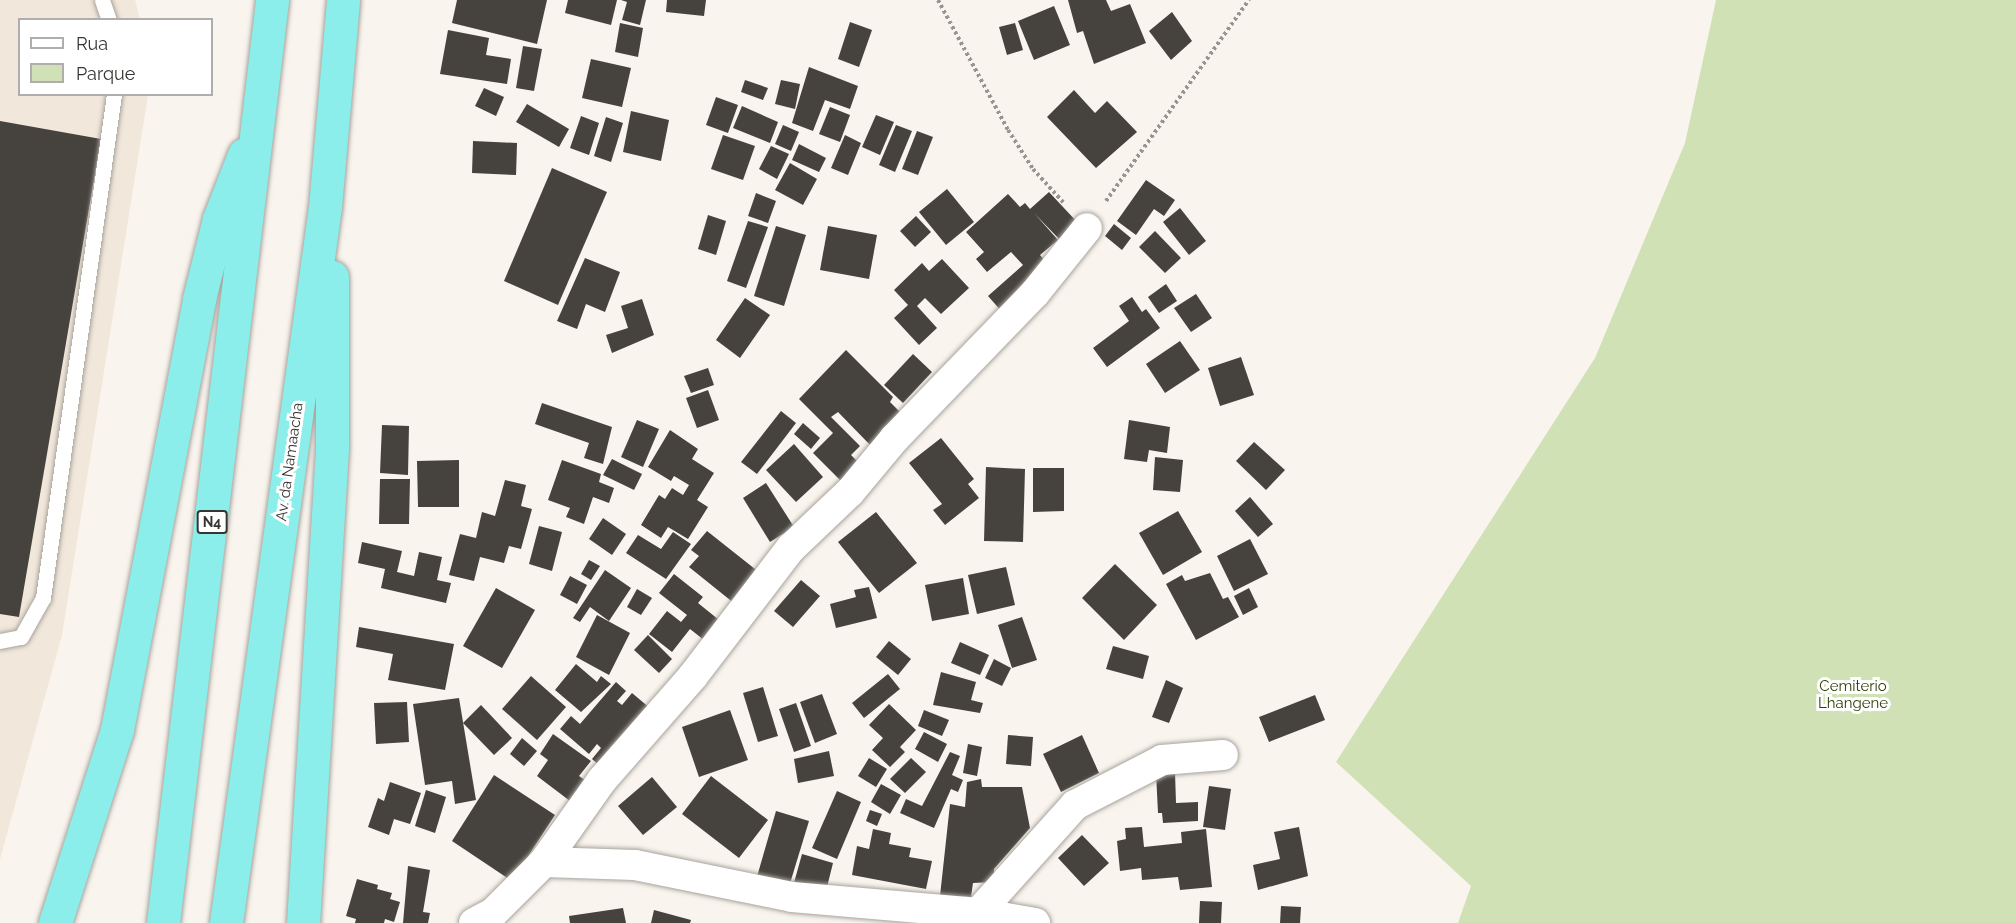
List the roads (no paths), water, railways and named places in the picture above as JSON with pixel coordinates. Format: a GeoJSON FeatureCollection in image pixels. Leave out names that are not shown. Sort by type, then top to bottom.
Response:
{"type":"FeatureCollection","features":[{"type":"Feature","properties":{"kind":"highway","name":"N4"},"geometry":{"type":"LineString","coordinates":[[163,923],[272,0]]}},
{"type":"Feature","properties":{"kind":"highway","name":"Av. da Namaacha"},"geometry":{"type":"LineString","coordinates":[[226,923],[325,207],[343,0]]}},
{"type":"Feature","properties":{"kind":"highway"},"geometry":{"type":"LineString","coordinates":[[55,923],[117,730],[199,299],[219,219],[259,120]]}},
{"type":"Feature","properties":{"kind":"highway"},"geometry":{"type":"LineString","coordinates":[[303,923],[332,445],[332,274],[325,207]]}},
{"type":"Feature","properties":{"kind":"street"},"geometry":{"type":"LineString","coordinates":[[474,923],[493,913],[544,862],[602,780],[693,676],[791,548],[850,492],[895,438],[1035,293],[1087,228]]}},
{"type":"Feature","properties":{"kind":"street"},"geometry":{"type":"LineString","coordinates":[[978,913],[1075,805],[1162,760],[1223,754]]}},
{"type":"Feature","properties":{"kind":"street"},"geometry":{"type":"LineString","coordinates":[[544,862],[635,865],[792,897],[978,913],[1035,923]]}},
{"type":"Feature","properties":{"kind":"lane"},"geometry":{"type":"LineString","coordinates":[[102,0],[108,18]]}},
{"type":"Feature","properties":{"kind":"lane"},"geometry":{"type":"LineString","coordinates":[[0,641],[21,637],[43,598],[114,96]]}},
{"type":"Feature","properties":{"kind":"park label","name":"Cemiterio Lhangene"},"geometry":{"type":"Point","coordinates":[1853,694]}}]}
